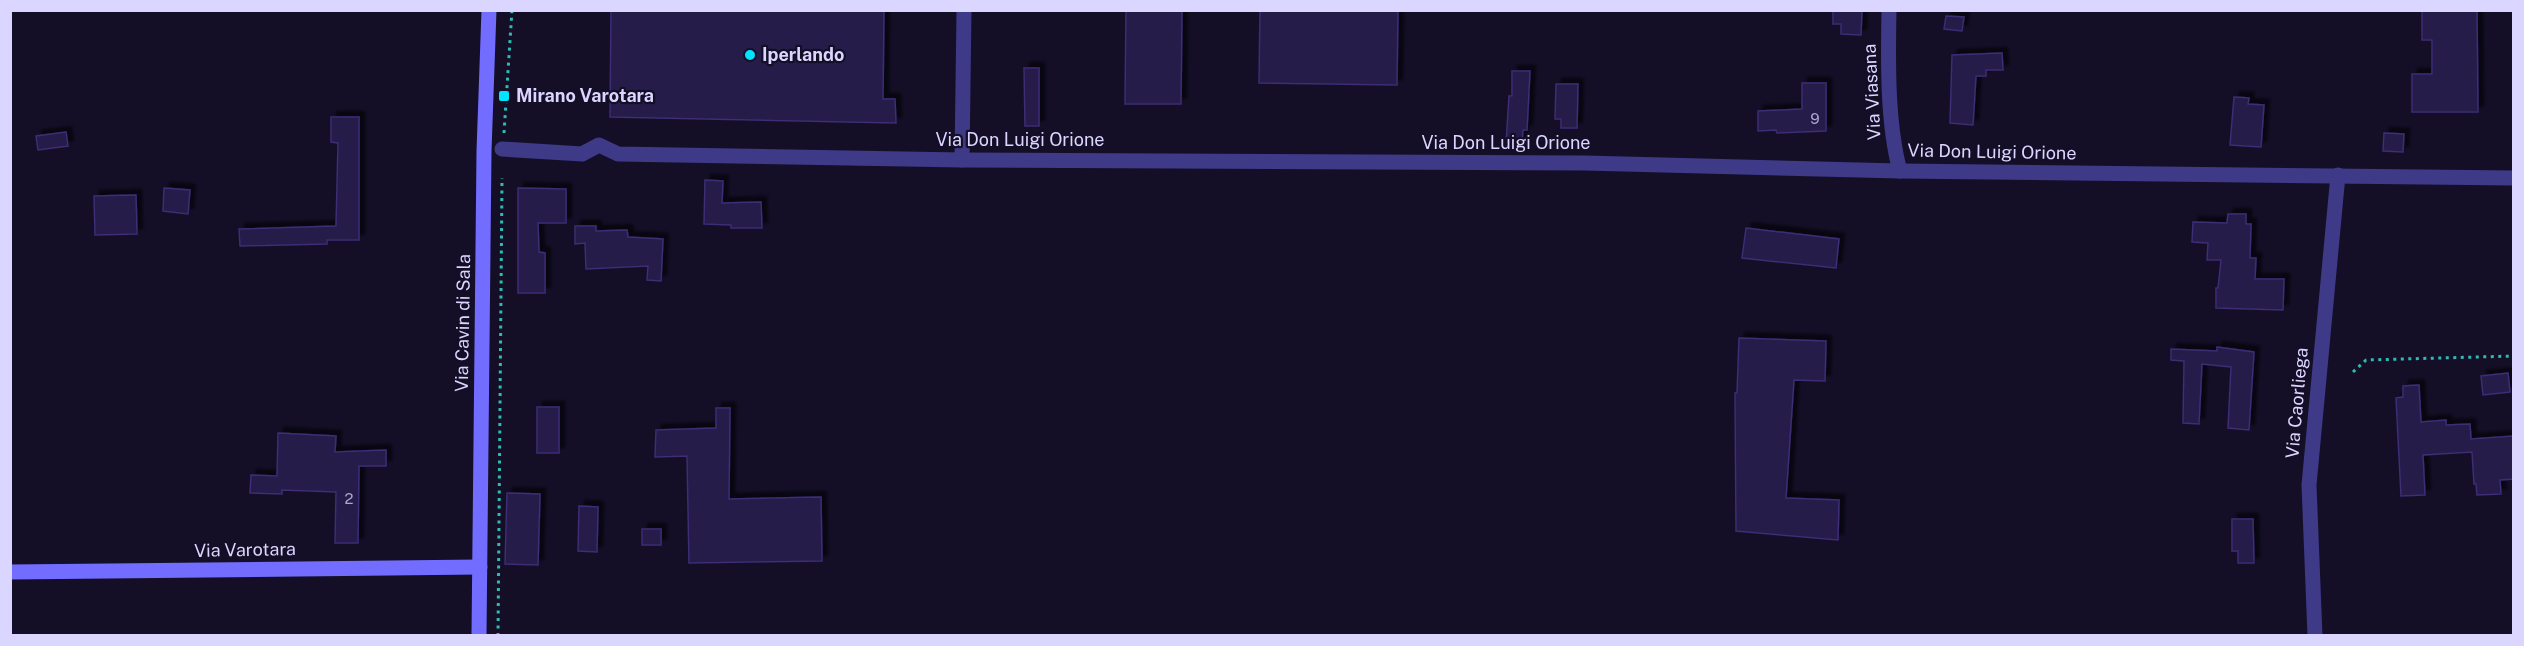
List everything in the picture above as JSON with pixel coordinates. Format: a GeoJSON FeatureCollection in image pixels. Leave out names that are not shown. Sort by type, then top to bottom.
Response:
{"type":"FeatureCollection","features":[{"type":"Feature","properties":{"kind":"main road","name":"Via Cavin di Sala"},"geometry":{"type":"LineString","coordinates":[[478,636],[484,151],[489,10]]}},
{"type":"Feature","properties":{"kind":"main road","name":"Via Varotara"},"geometry":{"type":"LineString","coordinates":[[10,572],[480,567]]}},
{"type":"Feature","properties":{"kind":"street"},"geometry":{"type":"LineString","coordinates":[[962,160],[964,10]]}},
{"type":"Feature","properties":{"kind":"street","name":"Via Viasana"},"geometry":{"type":"LineString","coordinates":[[1889,10],[1891,98],[1895,154],[1900,171]]}},
{"type":"Feature","properties":{"kind":"street","name":"Via Don Luigi Orione"},"geometry":{"type":"LineString","coordinates":[[502,149],[582,154],[599,145],[618,154],[962,160],[1585,163],[1900,171],[2514,178]]}},
{"type":"Feature","properties":{"kind":"street","name":"Via Caorliega"},"geometry":{"type":"LineString","coordinates":[[2315,636],[2309,485],[2338,175]]}},
{"type":"Feature","properties":{"kind":"path"},"geometry":{"type":"LineString","coordinates":[[498,636],[502,149],[512,10]]}},
{"type":"Feature","properties":{"kind":"path"},"geometry":{"type":"LineString","coordinates":[[2353,372],[2366,360],[2514,356]]}},
{"type":"Feature","properties":{"kind":"building","name":"Iperlando"},"geometry":{"type":"Polygon","coordinates":[[[611,10],[884,10],[883,99],[895,99],[896,123],[610,117],[611,10]]]}},
{"type":"Feature","properties":{"kind":"building"},"geometry":{"type":"Polygon","coordinates":[[[1126,10],[1182,10],[1181,104],[1125,104],[1126,10]]]}},
{"type":"Feature","properties":{"kind":"building"},"geometry":{"type":"Polygon","coordinates":[[[1260,10],[1398,10],[1397,85],[1259,83],[1260,10]]]}},
{"type":"Feature","properties":{"kind":"building"},"geometry":{"type":"Polygon","coordinates":[[[1833,10],[1862,10],[1861,35],[1841,34],[1841,24],[1833,24],[1833,10]]]}},
{"type":"Feature","properties":{"kind":"building"},"geometry":{"type":"Polygon","coordinates":[[[2477,10],[2478,112],[2412,112],[2412,74],[2432,74],[2432,40],[2422,40],[2422,11],[2477,10]]]}},
{"type":"Feature","properties":{"kind":"building"},"geometry":{"type":"Polygon","coordinates":[[[1946,16],[1964,17],[1962,31],[1944,29],[1946,16]]]}},
{"type":"Feature","properties":{"kind":"building"},"geometry":{"type":"Polygon","coordinates":[[[2002,53],[2003,70],[1986,70],[1986,76],[1976,76],[1973,125],[1950,123],[1952,55],[2002,53]]]}},
{"type":"Feature","properties":{"kind":"building"},"geometry":{"type":"Polygon","coordinates":[[[1024,68],[1039,68],[1039,126],[1025,126],[1024,68]]]}},
{"type":"Feature","properties":{"kind":"building"},"geometry":{"type":"Polygon","coordinates":[[[1512,71],[1530,71],[1527,130],[1523,130],[1522,144],[1506,144],[1509,96],[1512,96],[1512,71]]]}},
{"type":"Feature","properties":{"kind":"building"},"geometry":{"type":"Polygon","coordinates":[[[1802,83],[1826,83],[1826,131],[1777,133],[1776,130],[1758,131],[1758,111],[1802,109],[1802,83]]]}},
{"type":"Feature","properties":{"kind":"building"},"geometry":{"type":"Polygon","coordinates":[[[1556,84],[1578,84],[1577,128],[1561,128],[1561,119],[1555,119],[1556,84]]]}},
{"type":"Feature","properties":{"kind":"building"},"geometry":{"type":"Polygon","coordinates":[[[2234,97],[2249,98],[2248,104],[2264,105],[2261,147],[2230,145],[2234,97]]]}},
{"type":"Feature","properties":{"kind":"building"},"geometry":{"type":"Polygon","coordinates":[[[331,117],[359,117],[359,240],[327,240],[327,244],[240,246],[239,229],[336,226],[338,143],[331,142],[331,117]]]}},
{"type":"Feature","properties":{"kind":"building"},"geometry":{"type":"Polygon","coordinates":[[[66,132],[68,146],[38,150],[36,136],[66,132]]]}},
{"type":"Feature","properties":{"kind":"building"},"geometry":{"type":"Polygon","coordinates":[[[2384,133],[2404,134],[2403,152],[2383,151],[2384,133]]]}},
{"type":"Feature","properties":{"kind":"building"},"geometry":{"type":"Polygon","coordinates":[[[705,180],[723,181],[722,203],[761,202],[762,228],[731,228],[731,225],[704,224],[705,180]]]}},
{"type":"Feature","properties":{"kind":"building"},"geometry":{"type":"Polygon","coordinates":[[[164,188],[190,190],[188,214],[163,211],[164,188]]]}},
{"type":"Feature","properties":{"kind":"building"},"geometry":{"type":"Polygon","coordinates":[[[518,188],[566,189],[566,223],[538,223],[539,252],[545,253],[545,293],[518,293],[518,188]]]}},
{"type":"Feature","properties":{"kind":"building"},"geometry":{"type":"Polygon","coordinates":[[[136,195],[137,234],[95,235],[94,196],[136,195]]]}},
{"type":"Feature","properties":{"kind":"building"},"geometry":{"type":"Polygon","coordinates":[[[2228,214],[2246,214],[2246,224],[2251,224],[2250,258],[2256,258],[2255,279],[2284,279],[2283,310],[2216,308],[2216,288],[2218,288],[2221,260],[2207,260],[2208,243],[2192,242],[2193,222],[2227,223],[2228,214]]]}},
{"type":"Feature","properties":{"kind":"building"},"geometry":{"type":"Polygon","coordinates":[[[575,226],[596,226],[596,231],[627,230],[628,237],[663,239],[661,281],[647,280],[648,266],[586,269],[585,243],[575,244],[575,226]]]}},
{"type":"Feature","properties":{"kind":"building"},"geometry":{"type":"Polygon","coordinates":[[[1746,228],[1839,239],[1836,268],[1742,258],[1746,228]]]}},
{"type":"Feature","properties":{"kind":"building"},"geometry":{"type":"Polygon","coordinates":[[[1739,338],[1826,341],[1825,381],[1794,380],[1786,498],[1839,500],[1838,540],[1736,531],[1735,393],[1737,393],[1739,338]]]}},
{"type":"Feature","properties":{"kind":"building"},"geometry":{"type":"Polygon","coordinates":[[[2217,347],[2254,352],[2249,430],[2228,428],[2231,367],[2202,364],[2199,424],[2183,423],[2184,361],[2171,360],[2171,349],[2217,351],[2217,347]]]}},
{"type":"Feature","properties":{"kind":"building"},"geometry":{"type":"Polygon","coordinates":[[[2508,373],[2510,392],[2483,395],[2481,376],[2508,373]]]}},
{"type":"Feature","properties":{"kind":"building"},"geometry":{"type":"Polygon","coordinates":[[[2419,385],[2421,422],[2446,420],[2446,425],[2470,424],[2471,439],[2514,436],[2514,479],[2500,480],[2501,494],[2477,495],[2472,452],[2423,455],[2425,495],[2401,496],[2396,398],[2403,397],[2403,386],[2419,385]]]}},
{"type":"Feature","properties":{"kind":"building"},"geometry":{"type":"Polygon","coordinates":[[[537,407],[559,407],[559,453],[537,453],[537,407]]]}},
{"type":"Feature","properties":{"kind":"building"},"geometry":{"type":"Polygon","coordinates":[[[716,408],[730,408],[729,499],[821,497],[822,561],[689,563],[687,456],[655,457],[656,430],[716,428],[716,408]]]}},
{"type":"Feature","properties":{"kind":"building"},"geometry":{"type":"Polygon","coordinates":[[[278,433],[336,436],[335,452],[386,450],[386,466],[359,466],[358,543],[335,543],[336,492],[282,490],[282,494],[250,493],[251,475],[277,476],[278,433]]]}},
{"type":"Feature","properties":{"kind":"building"},"geometry":{"type":"Polygon","coordinates":[[[507,493],[540,494],[538,565],[505,564],[507,493]]]}},
{"type":"Feature","properties":{"kind":"building"},"geometry":{"type":"Polygon","coordinates":[[[579,506],[598,507],[597,552],[578,551],[579,506]]]}},
{"type":"Feature","properties":{"kind":"building"},"geometry":{"type":"Polygon","coordinates":[[[2232,519],[2253,519],[2254,563],[2238,563],[2238,551],[2232,551],[2232,519]]]}},
{"type":"Feature","properties":{"kind":"building"},"geometry":{"type":"Polygon","coordinates":[[[642,529],[661,529],[661,545],[642,545],[642,529]]]}},
{"type":"Feature","properties":{"kind":"place","name":"Iperlando"},"geometry":{"type":"Point","coordinates":[750,55]}},
{"type":"Feature","properties":{"kind":"place","name":"Mirano Varotara"},"geometry":{"type":"Point","coordinates":[504,96]}}]}
